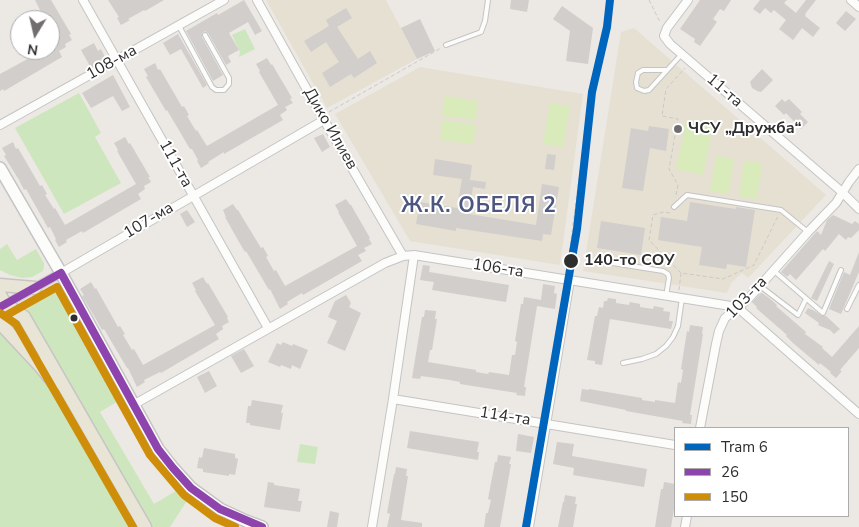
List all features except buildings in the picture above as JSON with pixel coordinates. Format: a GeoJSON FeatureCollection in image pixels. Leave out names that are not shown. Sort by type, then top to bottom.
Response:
{"type":"FeatureCollection","features":[{"type":"Feature","properties":{"kind":"main road"},"geometry":{"type":"LineString","coordinates":[[0,285],[35,288]]}},
{"type":"Feature","properties":{"kind":"main road"},"geometry":{"type":"LineString","coordinates":[[2,302],[24,317],[145,527]]}},
{"type":"Feature","properties":{"kind":"main road"},"geometry":{"type":"LineString","coordinates":[[0,323],[74,404]]}},
{"type":"Feature","properties":{"kind":"street","name":"111-та"},"geometry":{"type":"LineString","coordinates":[[83,0],[268,328]]}},
{"type":"Feature","properties":{"kind":"street","name":"108-ма"},"geometry":{"type":"LineString","coordinates":[[0,125],[224,0]]}},
{"type":"Feature","properties":{"kind":"street","name":"Дико Илиев"},"geometry":{"type":"LineString","coordinates":[[258,0],[323,118],[403,256]]}},
{"type":"Feature","properties":{"kind":"street"},"geometry":{"type":"LineString","coordinates":[[667,28],[688,0]]}},
{"type":"Feature","properties":{"kind":"street"},"geometry":{"type":"LineString","coordinates":[[851,0],[859,7]]}},
{"type":"Feature","properties":{"kind":"street","name":"11-та"},"geometry":{"type":"LineString","coordinates":[[667,28],[664,36],[670,44],[842,192],[859,209]]}},
{"type":"Feature","properties":{"kind":"street","name":"107-ма"},"geometry":{"type":"LineString","coordinates":[[2,302],[35,288],[323,118]]}},
{"type":"Feature","properties":{"kind":"street"},"geometry":{"type":"LineString","coordinates":[[0,168],[61,273],[158,449],[191,488],[220,509],[262,527]]}},
{"type":"Feature","properties":{"kind":"street","name":"103-та"},"geometry":{"type":"LineString","coordinates":[[700,427],[719,331],[726,318],[749,298],[836,203],[859,169]]}},
{"type":"Feature","properties":{"kind":"street"},"geometry":{"type":"LineString","coordinates":[[372,527],[394,399],[414,255]]}},
{"type":"Feature","properties":{"kind":"street","name":"106-та"},"geometry":{"type":"LineString","coordinates":[[133,405],[385,263],[403,256],[414,255],[737,307]]}},
{"type":"Feature","properties":{"kind":"street"},"geometry":{"type":"LineString","coordinates":[[529,527],[570,280]]}},
{"type":"Feature","properties":{"kind":"street"},"geometry":{"type":"LineString","coordinates":[[737,307],[857,408]]}},
{"type":"Feature","properties":{"kind":"street","name":"114-та"},"geometry":{"type":"LineString","coordinates":[[394,399],[674,444]]}},
{"type":"Feature","properties":{"kind":"lane"},"geometry":{"type":"LineString","coordinates":[[446,45],[481,32],[485,21],[488,0]]}},
{"type":"Feature","properties":{"kind":"lane"},"geometry":{"type":"LineString","coordinates":[[179,26],[212,88],[224,90],[229,84],[229,78],[205,35]]}},
{"type":"Feature","properties":{"kind":"lane"},"geometry":{"type":"LineString","coordinates":[[667,70],[643,70],[638,73],[637,88],[644,91],[649,90],[682,54]]}},
{"type":"Feature","properties":{"kind":"lane"},"geometry":{"type":"LineString","coordinates":[[674,207],[687,195],[781,210],[808,232]]}},
{"type":"Feature","properties":{"kind":"lane"},"geometry":{"type":"LineString","coordinates":[[600,261],[663,271],[668,274],[669,278],[666,296]]}},
{"type":"Feature","properties":{"kind":"lane"},"geometry":{"type":"LineString","coordinates":[[773,270],[823,313],[841,270]]}},
{"type":"Feature","properties":{"kind":"lane"},"geometry":{"type":"LineString","coordinates":[[847,309],[859,284]]}},
{"type":"Feature","properties":{"kind":"lane"},"geometry":{"type":"LineString","coordinates":[[760,286],[798,315],[806,298]]}},
{"type":"Feature","properties":{"kind":"lane"},"geometry":{"type":"LineString","coordinates":[[623,363],[656,354],[666,346],[678,326],[682,298]]}},
{"type":"Feature","properties":{"kind":"path"},"geometry":{"type":"LineString","coordinates":[[568,266],[590,94],[609,0]]}},
{"type":"Feature","properties":{"kind":"path"},"geometry":{"type":"LineString","coordinates":[[649,0],[659,20],[667,28]]}},
{"type":"Feature","properties":{"kind":"path"},"geometry":{"type":"LineString","coordinates":[[323,118],[446,45]]}},
{"type":"Feature","properties":{"kind":"path"},"geometry":{"type":"LineString","coordinates":[[682,70],[666,89],[662,116],[678,119],[669,169],[678,185],[673,213],[663,212],[653,215],[649,240],[682,273],[723,280],[754,265],[781,210]]}},
{"type":"Feature","properties":{"kind":"path"},"geometry":{"type":"LineString","coordinates":[[679,286],[682,273]]}},
{"type":"Feature","properties":{"kind":"shaded area"},"geometry":{"type":"Polygon","coordinates":[[[266,0],[386,0],[417,59],[327,108],[266,0]]]}},
{"type":"Feature","properties":{"kind":"shaded area","name":"ЧСУ „Дружба“"},"geometry":{"type":"Polygon","coordinates":[[[634,28],[826,195],[748,278],[742,273],[731,283],[727,293],[583,271],[621,32],[634,28]]]}},
{"type":"Feature","properties":{"kind":"shaded area"},"geometry":{"type":"Polygon","coordinates":[[[420,67],[583,94],[560,265],[410,241],[335,114],[420,67]]]}},
{"type":"Feature","properties":{"kind":"green space"},"geometry":{"type":"Polygon","coordinates":[[[245,29],[255,49],[239,57],[240,52],[232,35],[245,29]]]}},
{"type":"Feature","properties":{"kind":"green space"},"geometry":{"type":"Polygon","coordinates":[[[79,93],[101,133],[95,137],[121,183],[64,214],[15,128],[79,93]]]}},
{"type":"Feature","properties":{"kind":"green space"},"geometry":{"type":"Polygon","coordinates":[[[445,96],[478,101],[476,120],[442,116],[445,96]]]}},
{"type":"Feature","properties":{"kind":"green space"},"geometry":{"type":"Polygon","coordinates":[[[550,103],[570,106],[563,147],[543,144],[550,103]]]}},
{"type":"Feature","properties":{"kind":"green space"},"geometry":{"type":"Polygon","coordinates":[[[687,119],[713,125],[703,175],[676,169],[687,119]]]}},
{"type":"Feature","properties":{"kind":"green space"},"geometry":{"type":"Polygon","coordinates":[[[442,120],[476,125],[473,144],[440,140],[442,120]]]}},
{"type":"Feature","properties":{"kind":"green space"},"geometry":{"type":"Polygon","coordinates":[[[716,156],[734,159],[728,194],[710,191],[716,156]]]}},
{"type":"Feature","properties":{"kind":"green space"},"geometry":{"type":"Polygon","coordinates":[[[744,161],[762,163],[757,199],[739,196],[744,161]]]}},
{"type":"Feature","properties":{"kind":"green space"},"geometry":{"type":"Polygon","coordinates":[[[7,244],[17,260],[36,249],[44,263],[43,271],[32,277],[22,278],[0,270],[0,249],[7,244]]]}},
{"type":"Feature","properties":{"kind":"green space"},"geometry":{"type":"Polygon","coordinates":[[[55,286],[120,400],[100,412],[154,504],[181,488],[190,496],[170,527],[151,527],[51,356],[26,307],[55,286]]]}},
{"type":"Feature","properties":{"kind":"green space"},"geometry":{"type":"Polygon","coordinates":[[[0,332],[69,408],[137,527],[0,527],[0,332]]]}},
{"type":"Feature","properties":{"kind":"green space"},"geometry":{"type":"Polygon","coordinates":[[[300,444],[318,447],[315,464],[297,462],[300,444]]]}},
{"type":"Feature","properties":{"kind":"tram line","name":"6"},"geometry":{"type":"LineString","coordinates":[[526,527],[577,229],[592,92],[607,27],[610,0]]}},
{"type":"Feature","properties":{"kind":"transit line","name":"26"},"geometry":{"type":"LineString","coordinates":[[61,273],[158,449],[173,468],[191,488],[220,509],[262,527]]}},
{"type":"Feature","properties":{"kind":"transit line","name":"26"},"geometry":{"type":"LineString","coordinates":[[0,307],[61,273]]}},
{"type":"Feature","properties":{"kind":"transit line","name":"150"},"geometry":{"type":"LineString","coordinates":[[5,316],[57,287],[150,455],[184,495],[215,518],[235,527]]}},
{"type":"Feature","properties":{"kind":"transit line","name":"150"},"geometry":{"type":"LineString","coordinates":[[0,313],[16,324],[133,527]]}},
{"type":"Feature","properties":{"kind":"place","name":"ЧСУ „Дружба“"},"geometry":{"type":"Point","coordinates":[678,129]}},
{"type":"Feature","properties":{"kind":"place","name":"140-то СОУ"},"geometry":{"type":"Point","coordinates":[571,261]}},
{"type":"Feature","properties":{"kind":"district","name":"Ж.К. ОБЕЛЯ 2"},"geometry":{"type":"Point","coordinates":[479,207]}}]}
